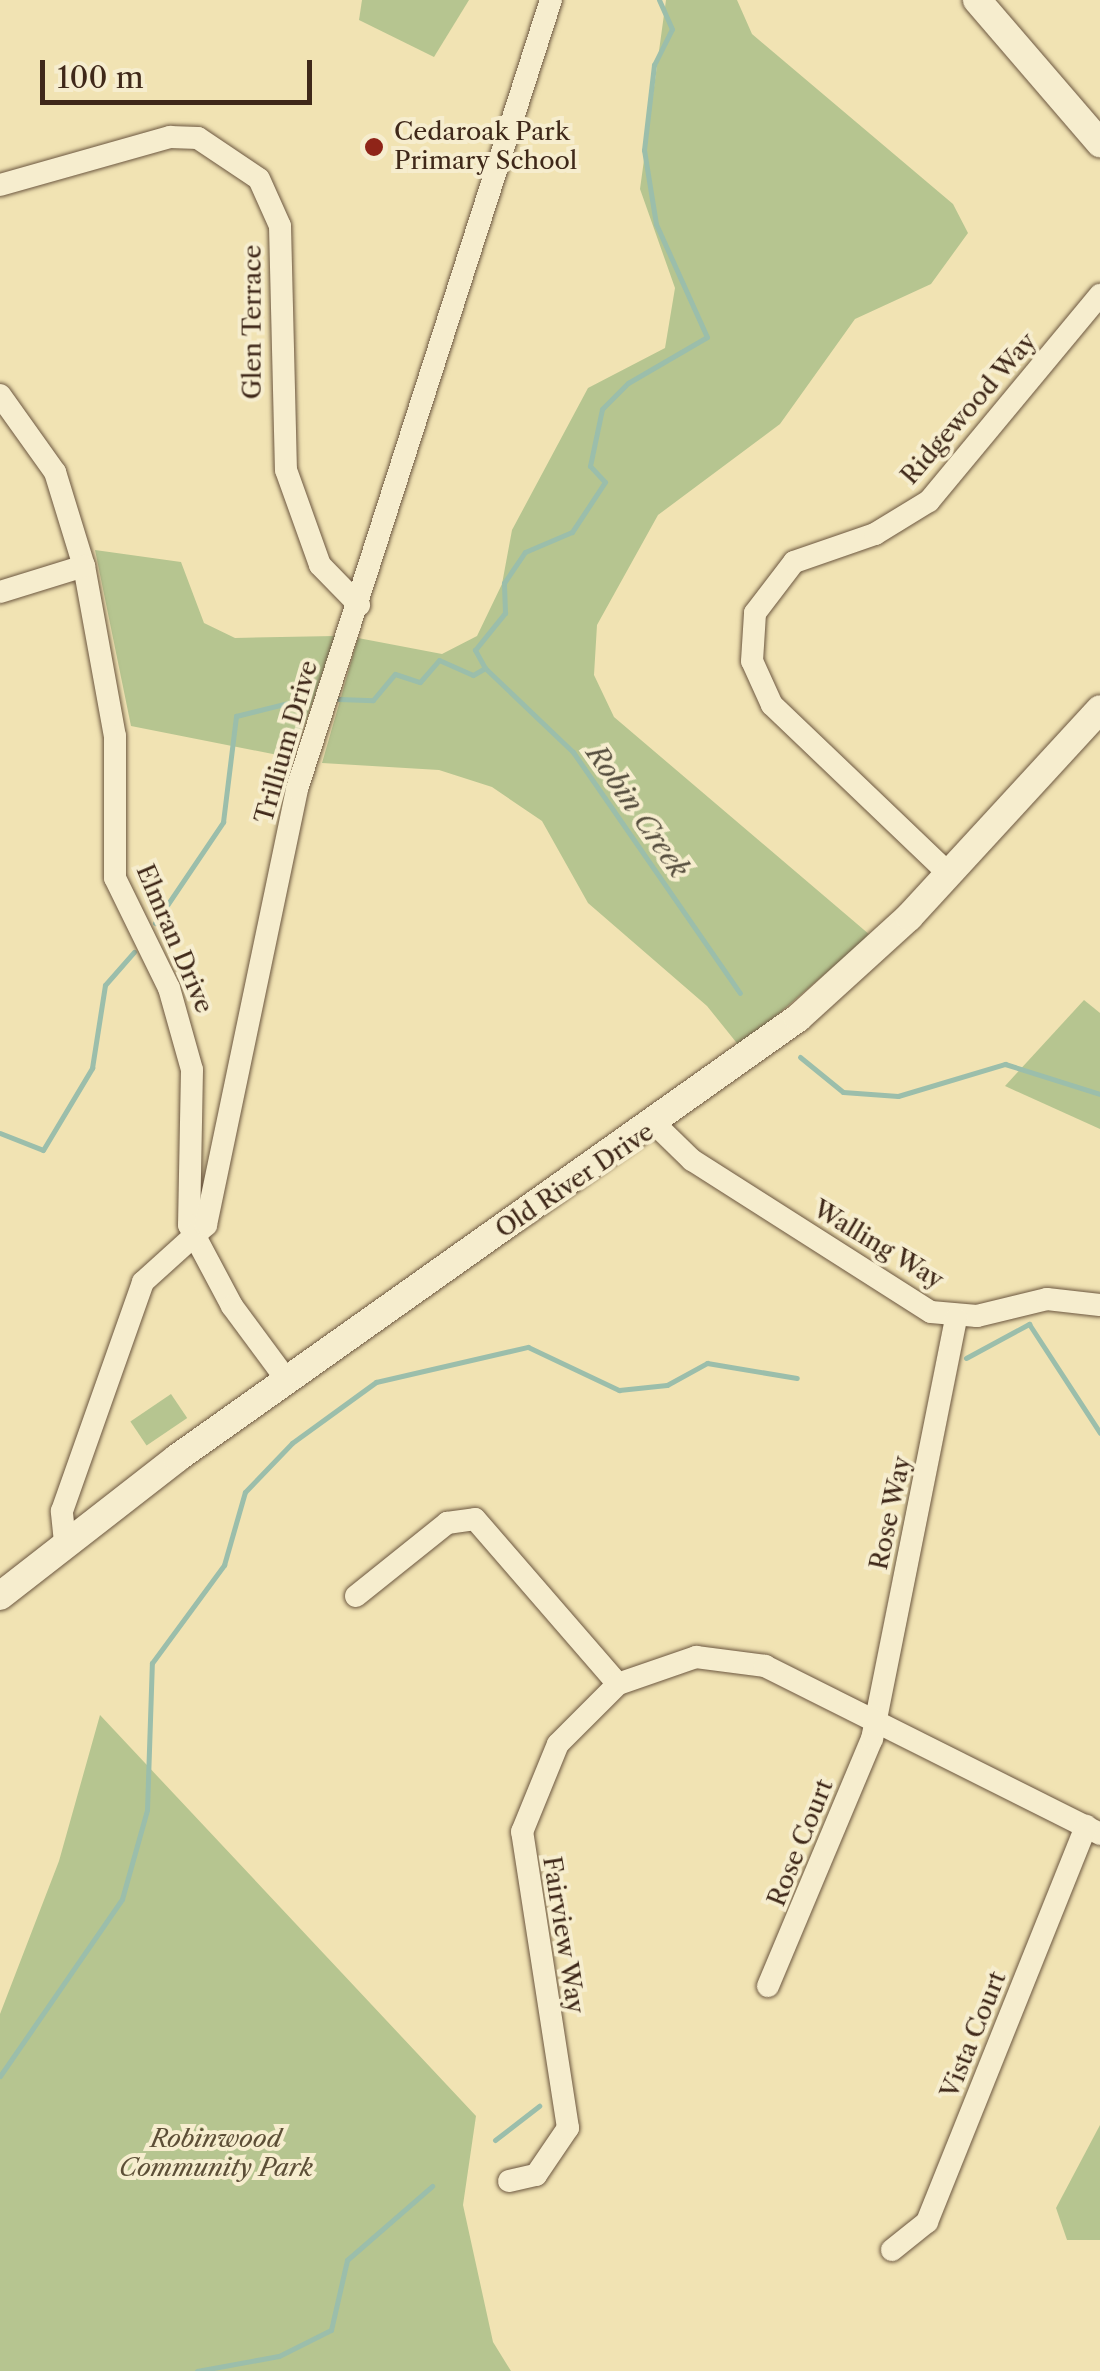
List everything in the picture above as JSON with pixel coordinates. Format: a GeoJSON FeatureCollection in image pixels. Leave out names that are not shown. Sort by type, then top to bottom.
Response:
{"type":"FeatureCollection","features":[{"type":"Feature","properties":{"kind":"street","name":"Trillium Drive"},"geometry":{"type":"LineString","coordinates":[[65,1542],[62,1511],[144,1282],[206,1225],[297,789],[551,0]]}},
{"type":"Feature","properties":{"kind":"street"},"geometry":{"type":"LineString","coordinates":[[977,0],[1100,143]]}},
{"type":"Feature","properties":{"kind":"street","name":"Glen Terrace"},"geometry":{"type":"LineString","coordinates":[[0,185],[170,138],[198,138],[258,179],[280,226],[286,470],[320,565],[358,605]]}},
{"type":"Feature","properties":{"kind":"street","name":"Ridgewood Way"},"geometry":{"type":"LineString","coordinates":[[949,874],[772,705],[752,661],[755,614],[794,562],[875,534],[929,501],[1100,294]]}},
{"type":"Feature","properties":{"kind":"street","name":"Elmran Drive"},"geometry":{"type":"LineString","coordinates":[[0,394],[55,472],[84,566],[115,736],[115,878],[170,988],[192,1070],[185,1196],[193,1236],[286,1380]]}},
{"type":"Feature","properties":{"kind":"street"},"geometry":{"type":"LineString","coordinates":[[0,592],[84,566]]}},
{"type":"Feature","properties":{"kind":"street","name":"Old River Drive"},"geometry":{"type":"LineString","coordinates":[[0,1596],[65,1542],[286,1380],[657,1126],[844,979],[949,874],[1100,709]]}},
{"type":"Feature","properties":{"kind":"street","name":"Walling Way"},"geometry":{"type":"LineString","coordinates":[[657,1126],[692,1160],[904,1297],[956,1318],[1047,1299],[1100,1305]]}},
{"type":"Feature","properties":{"kind":"street","name":"Rose Way"},"geometry":{"type":"LineString","coordinates":[[876,1718],[956,1318]]}},
{"type":"Feature","properties":{"kind":"street"},"geometry":{"type":"LineString","coordinates":[[356,1596],[448,1522],[475,1519],[618,1684]]}},
{"type":"Feature","properties":{"kind":"street","name":"Fairview Way"},"geometry":{"type":"LineString","coordinates":[[509,2181],[536,2175],[568,2128],[522,1832],[558,1744],[618,1684],[678,1660],[722,1659],[795,1676],[1093,1830]]}},
{"type":"Feature","properties":{"kind":"street","name":"Rose Court"},"geometry":{"type":"LineString","coordinates":[[768,1986],[876,1718]]}},
{"type":"Feature","properties":{"kind":"street","name":"Vista Court"},"geometry":{"type":"LineString","coordinates":[[892,2250],[927,2222],[1093,1830]]}},
{"type":"Feature","properties":{"kind":"green space"},"geometry":{"type":"Polygon","coordinates":[[[362,0],[469,0],[434,57],[359,20],[362,0]]]}},
{"type":"Feature","properties":{"kind":"green space"},"geometry":{"type":"Polygon","coordinates":[[[666,0],[737,0],[752,34],[953,204],[968,233],[931,284],[855,319],[780,424],[658,515],[597,625],[594,675],[614,717],[870,935],[740,1047],[707,1006],[588,903],[542,821],[492,787],[439,770],[322,763],[358,638],[442,654],[477,636],[502,584],[512,530],[588,388],[665,348],[675,288],[640,189],[666,0]]]}},
{"type":"Feature","properties":{"kind":"green space"},"geometry":{"type":"Polygon","coordinates":[[[95,550],[181,562],[204,623],[235,638],[335,636],[293,758],[131,726],[95,550]]]}},
{"type":"Feature","properties":{"kind":"green space"},"geometry":{"type":"Polygon","coordinates":[[[1084,1000],[1100,1013],[1100,1129],[1005,1086],[1084,1000]]]}},
{"type":"Feature","properties":{"kind":"green space"},"geometry":{"type":"Polygon","coordinates":[[[171,1394],[187,1418],[147,1445],[130,1421],[171,1394]]]}},
{"type":"Feature","properties":{"kind":"green space","name":"Robinwood Community Park"},"geometry":{"type":"Polygon","coordinates":[[[100,1715],[476,2116],[463,2205],[493,2342],[511,2371],[0,2371],[0,2014],[59,1861],[100,1715]]]}},
{"type":"Feature","properties":{"kind":"green space"},"geometry":{"type":"Polygon","coordinates":[[[1100,2125],[1100,2240],[1067,2240],[1056,2208],[1100,2125]]]}},
{"type":"Feature","properties":{"kind":"waterway"},"geometry":{"type":"LineString","coordinates":[[339,699],[373,700],[395,674],[420,682],[439,660],[473,675],[485,668],[475,650],[505,613],[504,583],[525,552],[572,532],[605,482],[590,466],[602,409],[628,383],[707,337],[656,224],[644,150],[654,65],[672,29],[659,0]]}},
{"type":"Feature","properties":{"kind":"waterway","name":"Robin Creek"},"geometry":{"type":"LineString","coordinates":[[485,668],[573,752],[740,993]]}},
{"type":"Feature","properties":{"kind":"waterway"},"geometry":{"type":"LineString","coordinates":[[155,923],[223,822],[236,716],[308,698]]}},
{"type":"Feature","properties":{"kind":"waterway"},"geometry":{"type":"LineString","coordinates":[[0,1133],[43,1150],[92,1068],[105,985],[134,952]]}},
{"type":"Feature","properties":{"kind":"waterway","name":"Robin Creek"},"geometry":{"type":"LineString","coordinates":[[800,1057],[843,1092],[898,1096],[1005,1064],[1100,1094]]}},
{"type":"Feature","properties":{"kind":"waterway"},"geometry":{"type":"LineString","coordinates":[[966,1358],[1029,1324],[1100,1433]]}},
{"type":"Feature","properties":{"kind":"waterway"},"geometry":{"type":"LineString","coordinates":[[0,2076],[122,1899],[147,1810],[152,1663],[224,1565],[245,1492],[292,1443],[376,1382],[528,1347],[619,1390],[667,1385],[707,1363],[797,1378]]}},
{"type":"Feature","properties":{"kind":"waterway"},"geometry":{"type":"LineString","coordinates":[[495,2140],[539,2106]]}},
{"type":"Feature","properties":{"kind":"waterway"},"geometry":{"type":"LineString","coordinates":[[197,2371],[279,2356],[331,2330],[347,2260],[432,2186]]}},
{"type":"Feature","properties":{"kind":"place","name":"Cedaroak Park Primary School"},"geometry":{"type":"Point","coordinates":[374,147]}}]}
